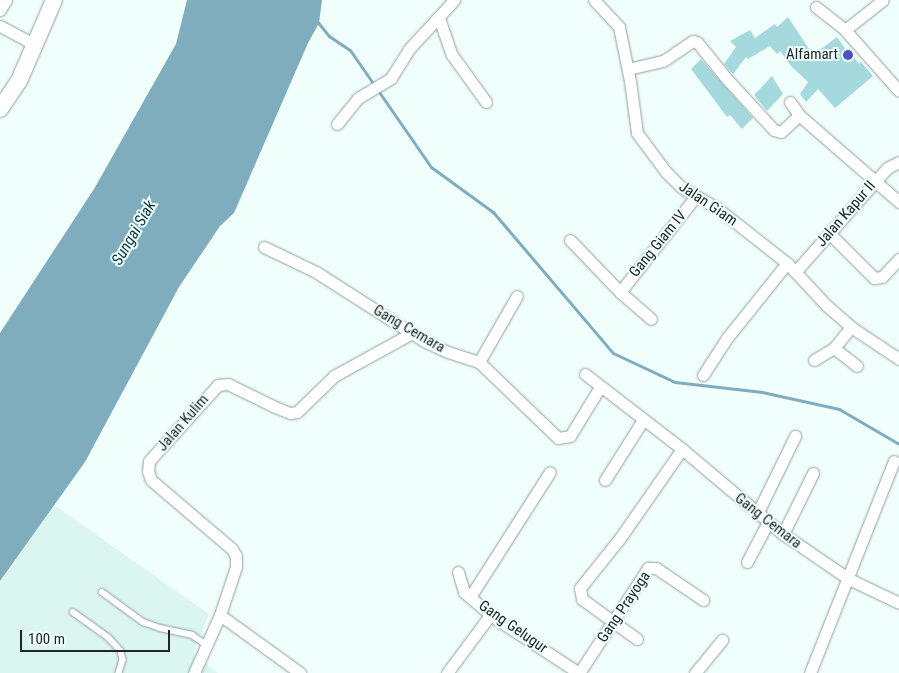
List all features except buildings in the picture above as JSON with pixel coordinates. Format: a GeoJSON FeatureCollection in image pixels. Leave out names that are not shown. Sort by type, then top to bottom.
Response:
{"type":"FeatureCollection","features":[{"type":"Feature","properties":{"kind":"main road"},"geometry":{"type":"LineString","coordinates":[[0,108],[19,80],[54,0]]}},
{"type":"Feature","properties":{"kind":"street"},"geometry":{"type":"LineString","coordinates":[[0,10],[6,0]]}},
{"type":"Feature","properties":{"kind":"street"},"geometry":{"type":"LineString","coordinates":[[337,124],[358,98],[391,78],[409,49],[440,18],[454,0]]}},
{"type":"Feature","properties":{"kind":"street","name":"Jalan Giam"},"geometry":{"type":"LineString","coordinates":[[594,0],[619,27],[628,69],[635,127],[640,139],[674,181],[717,208],[792,267],[826,305],[851,327],[899,359]]}},
{"type":"Feature","properties":{"kind":"street"},"geometry":{"type":"LineString","coordinates":[[845,30],[883,0]]}},
{"type":"Feature","properties":{"kind":"street"},"geometry":{"type":"LineString","coordinates":[[816,7],[845,30],[899,91]]}},
{"type":"Feature","properties":{"kind":"street"},"geometry":{"type":"LineString","coordinates":[[440,18],[452,55],[486,102]]}},
{"type":"Feature","properties":{"kind":"street"},"geometry":{"type":"LineString","coordinates":[[0,26],[35,44]]}},
{"type":"Feature","properties":{"kind":"street"},"geometry":{"type":"LineString","coordinates":[[628,69],[660,62],[693,41],[698,42],[732,85],[774,130],[781,132],[799,114]]}},
{"type":"Feature","properties":{"kind":"street"},"geometry":{"type":"LineString","coordinates":[[790,102],[799,114],[899,202]]}},
{"type":"Feature","properties":{"kind":"street","name":"Jalan Kapur II"},"geometry":{"type":"LineString","coordinates":[[703,375],[727,338],[792,267],[829,233],[890,165],[899,162]]}},
{"type":"Feature","properties":{"kind":"street","name":"Gang Giam IV"},"geometry":{"type":"LineString","coordinates":[[620,292],[696,196]]}},
{"type":"Feature","properties":{"kind":"street"},"geometry":{"type":"LineString","coordinates":[[829,233],[874,278],[882,277],[899,259]]}},
{"type":"Feature","properties":{"kind":"street","name":"Gang Giam IV"},"geometry":{"type":"LineString","coordinates":[[570,240],[620,292],[651,320]]}},
{"type":"Feature","properties":{"kind":"street","name":"Gang Cemara"},"geometry":{"type":"LineString","coordinates":[[264,247],[316,272],[412,333],[442,349],[479,362],[558,438],[570,436],[600,387]]}},
{"type":"Feature","properties":{"kind":"street"},"geometry":{"type":"LineString","coordinates":[[479,362],[517,296]]}},
{"type":"Feature","properties":{"kind":"street"},"geometry":{"type":"LineString","coordinates":[[814,360],[834,348],[851,327]]}},
{"type":"Feature","properties":{"kind":"street","name":"Jalan Kulim"},"geometry":{"type":"LineString","coordinates":[[194,673],[220,616],[236,567],[236,556],[232,549],[150,480],[148,471],[149,461],[218,385],[228,384],[275,408],[290,413],[297,412],[334,376],[366,356],[412,333]]}},
{"type":"Feature","properties":{"kind":"street"},"geometry":{"type":"LineString","coordinates":[[834,348],[857,366]]}},
{"type":"Feature","properties":{"kind":"street","name":"Gang Cemara"},"geometry":{"type":"LineString","coordinates":[[585,374],[682,449],[783,534],[849,579],[899,603]]}},
{"type":"Feature","properties":{"kind":"street"},"geometry":{"type":"LineString","coordinates":[[605,480],[644,420]]}},
{"type":"Feature","properties":{"kind":"street"},"geometry":{"type":"LineString","coordinates":[[757,514],[795,436]]}},
{"type":"Feature","properties":{"kind":"street"},"geometry":{"type":"LineString","coordinates":[[637,639],[582,599],[580,588],[620,538],[682,449]]}},
{"type":"Feature","properties":{"kind":"street"},"geometry":{"type":"LineString","coordinates":[[810,673],[849,579],[894,461]]}},
{"type":"Feature","properties":{"kind":"street"},"geometry":{"type":"LineString","coordinates":[[470,596],[550,472]]}},
{"type":"Feature","properties":{"kind":"street"},"geometry":{"type":"LineString","coordinates":[[783,534],[813,473]]}},
{"type":"Feature","properties":{"kind":"street"},"geometry":{"type":"LineString","coordinates":[[747,562],[768,522]]}},
{"type":"Feature","properties":{"kind":"street","name":"Gang Prayoga"},"geometry":{"type":"LineString","coordinates":[[579,673],[645,570],[651,567],[704,600]]}},
{"type":"Feature","properties":{"kind":"street","name":"Gang Gelugur"},"geometry":{"type":"LineString","coordinates":[[458,572],[462,588],[490,615],[579,673]]}},
{"type":"Feature","properties":{"kind":"street"},"geometry":{"type":"LineString","coordinates":[[447,673],[490,615]]}},
{"type":"Feature","properties":{"kind":"street"},"geometry":{"type":"LineString","coordinates":[[220,616],[300,673]]}},
{"type":"Feature","properties":{"kind":"street"},"geometry":{"type":"LineString","coordinates":[[695,673],[722,640]]}},
{"type":"Feature","properties":{"kind":"lane"},"geometry":{"type":"LineString","coordinates":[[102,592],[143,622],[192,635],[207,645]]}},
{"type":"Feature","properties":{"kind":"lane"},"geometry":{"type":"LineString","coordinates":[[73,612],[108,637],[121,651],[123,660],[119,673]]}},
{"type":"Feature","properties":{"kind":"shaded area"},"geometry":{"type":"Polygon","coordinates":[[[54,505],[209,614],[193,653],[218,673],[0,673],[0,581],[54,505]]]}},
{"type":"Feature","properties":{"kind":"water","name":"Sungai Siak"},"geometry":{"type":"Polygon","coordinates":[[[187,0],[322,0],[319,23],[308,43],[234,213],[220,226],[179,287],[85,462],[0,581],[0,333],[94,189],[176,44],[187,0]]]}},
{"type":"Feature","properties":{"kind":"waterway"},"geometry":{"type":"LineString","coordinates":[[316,20],[329,36],[350,50],[431,167],[493,212],[613,353],[675,382],[762,392],[839,409],[899,444]]}},
{"type":"Feature","properties":{"kind":"place","name":"Alfamart"},"geometry":{"type":"Point","coordinates":[848,55]}}]}
